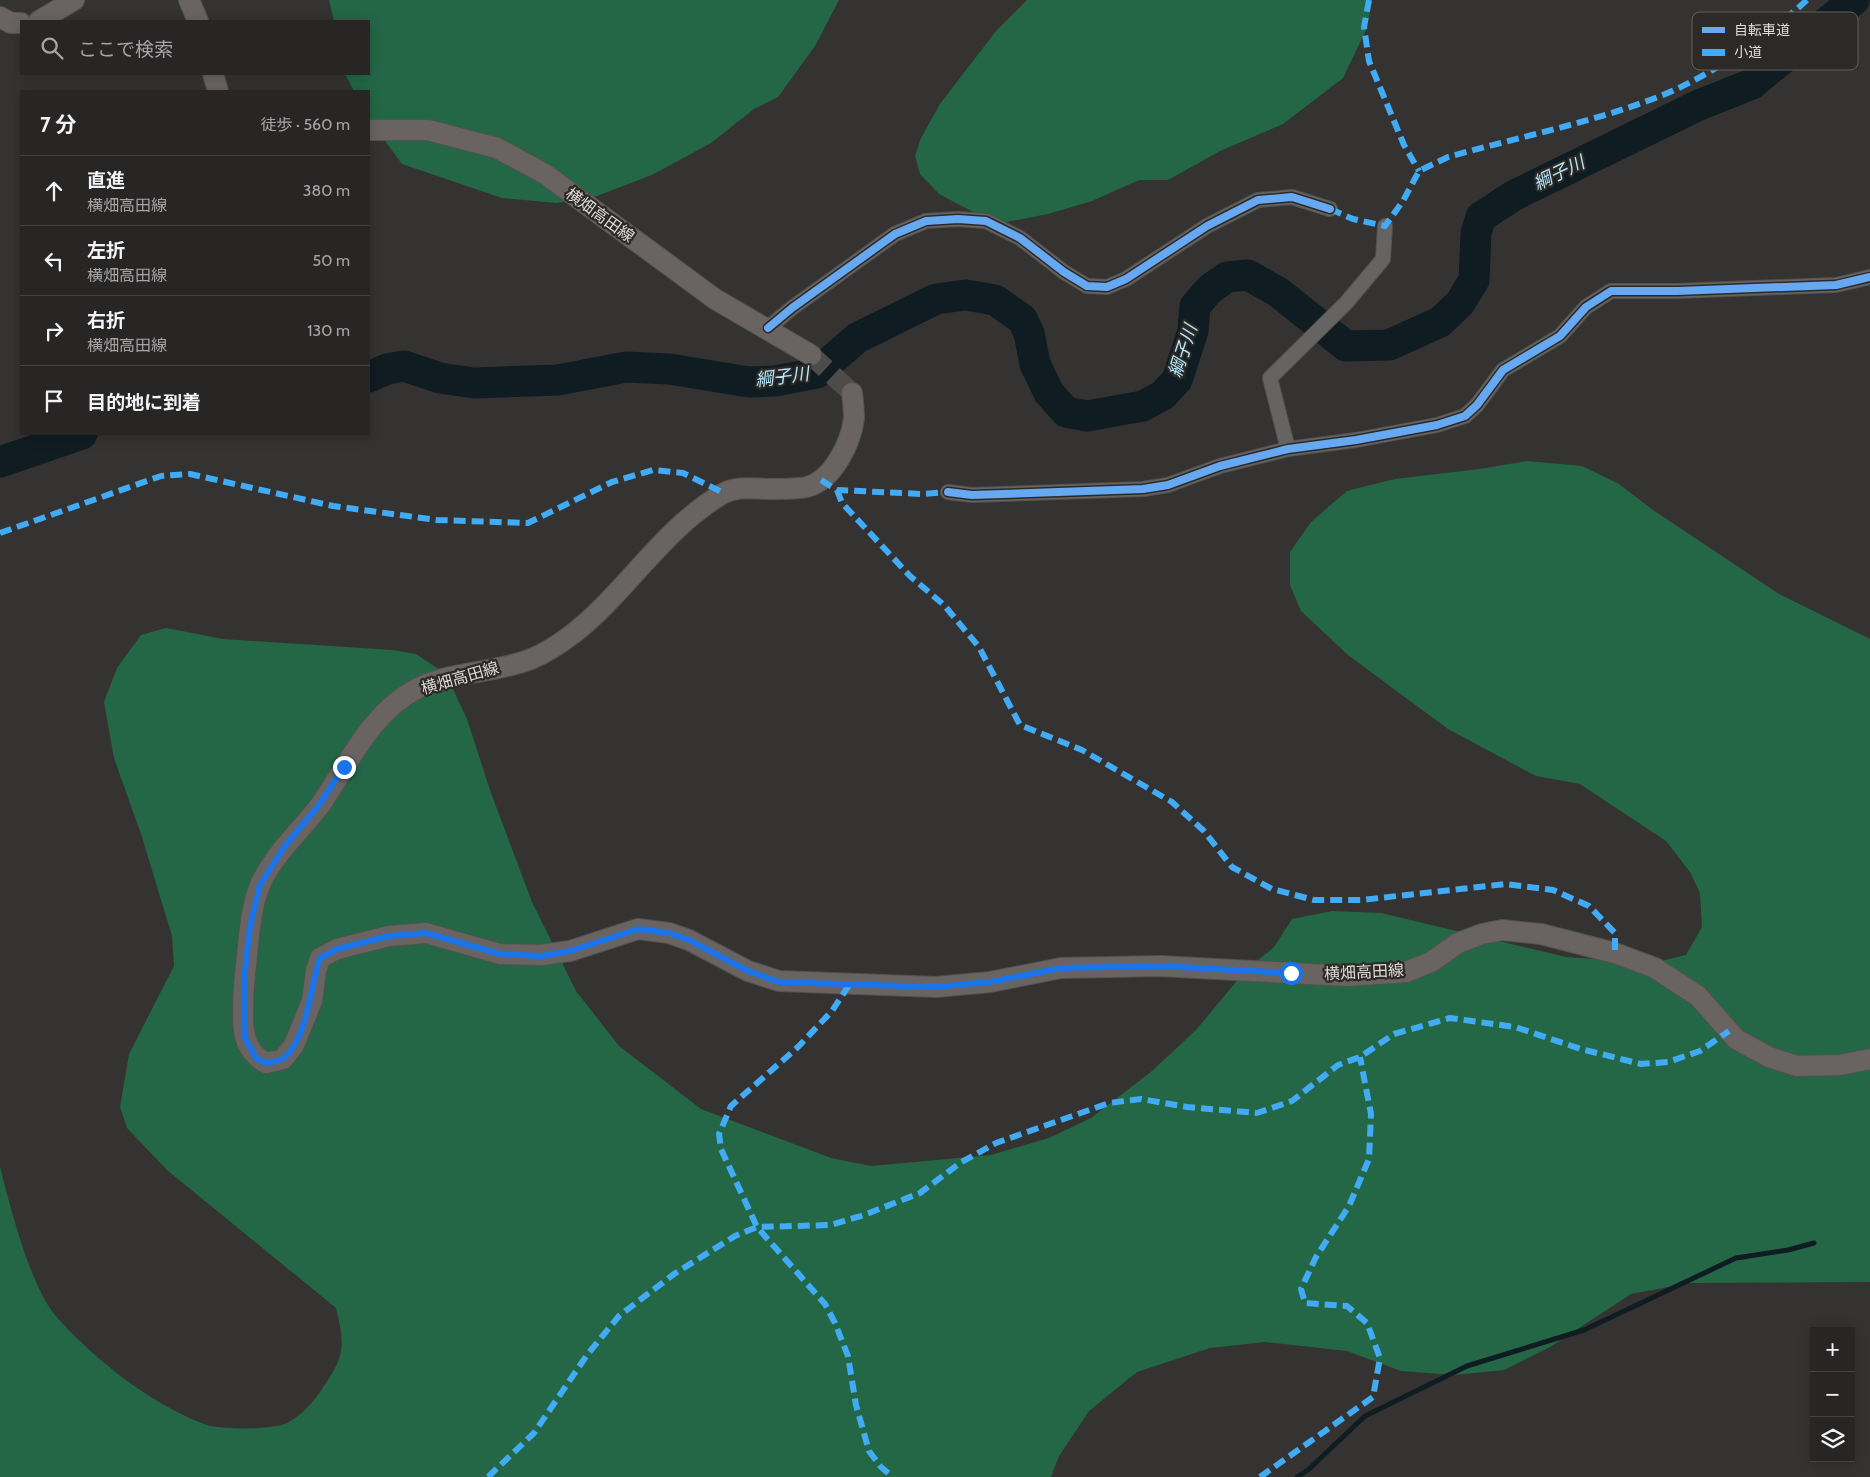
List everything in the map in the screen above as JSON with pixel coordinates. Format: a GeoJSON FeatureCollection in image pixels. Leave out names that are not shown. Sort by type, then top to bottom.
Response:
{"type":"FeatureCollection","features":[{"type":"Feature","properties":{"kind":"main road"},"geometry":{"type":"LineString","coordinates":[[41,20],[74,0]]}},
{"type":"Feature","properties":{"kind":"main road"},"geometry":{"type":"LineString","coordinates":[[189,0],[198,20]]}},
{"type":"Feature","properties":{"kind":"main road"},"geometry":{"type":"LineString","coordinates":[[0,17],[10,23],[20,23]]}},
{"type":"Feature","properties":{"kind":"main road"},"geometry":{"type":"LineString","coordinates":[[213,75],[218,90]]}},
{"type":"Feature","properties":{"kind":"main road","name":"横畑高田線"},"geometry":{"type":"LineString","coordinates":[[370,130],[428,130],[497,148],[545,174],[715,299],[768,328],[811,355]]}},
{"type":"Feature","properties":{"kind":"main road","name":"横畑高田線"},"geometry":{"type":"LineString","coordinates":[[852,393],[854,418],[848,438],[838,461],[821,480],[808,487],[739,488],[724,493],[689,518],[613,596],[575,632],[553,647],[529,660],[464,673],[418,688],[385,712],[352,754],[319,805],[284,847],[260,885],[250,926],[244,979],[244,1036],[256,1058],[266,1063],[284,1059],[294,1045],[312,1001],[320,958],[337,949],[389,936],[426,933],[500,954],[541,956],[570,951],[638,929],[676,935],[748,971],[779,982],[936,987],[990,982],[1061,968],[1160,966],[1347,976],[1406,972],[1431,962],[1458,943],[1482,934],[1502,930],[1541,934],[1616,953],[1655,968],[1698,996],[1736,1039],[1768,1057],[1797,1066],[1840,1064],[1870,1059]]}},
{"type":"Feature","properties":{"kind":"street"},"geometry":{"type":"LineString","coordinates":[[768,328],[792,308],[895,234],[926,221],[958,219],[986,221],[1020,238],[1064,272],[1087,286],[1107,287],[1126,280],[1207,226],[1258,200],[1292,197],[1330,209]]}},
{"type":"Feature","properties":{"kind":"street"},"geometry":{"type":"LineString","coordinates":[[1288,449],[1270,378],[1346,303],[1382,259],[1385,226]]}},
{"type":"Feature","properties":{"kind":"street"},"geometry":{"type":"LineString","coordinates":[[948,492],[972,495],[1143,489],[1168,484],[1220,466],[1288,449],[1356,440],[1438,425],[1465,416],[1477,405],[1504,370],[1560,336],[1586,307],[1611,290],[1677,291],[1836,286],[1870,277]]}},
{"type":"Feature","properties":{"kind":"green space"},"geometry":{"type":"Polygon","coordinates":[[[329,0],[839,0],[815,46],[778,97],[754,109],[711,143],[652,175],[594,197],[556,203],[502,198],[402,164],[370,120],[370,90],[353,90],[346,75],[370,75],[370,20],[334,20],[329,0]]]}},
{"type":"Feature","properties":{"kind":"green space"},"geometry":{"type":"Polygon","coordinates":[[[1027,0],[1372,0],[1367,28],[1343,78],[1283,124],[1220,151],[1168,180],[1139,180],[1092,201],[1048,214],[996,224],[939,194],[920,174],[915,156],[921,138],[940,104],[996,31],[1027,0]]]}},
{"type":"Feature","properties":{"kind":"green space"},"geometry":{"type":"Polygon","coordinates":[[[1527,461],[1582,466],[1619,484],[1653,510],[1779,594],[1870,639],[1870,1282],[1689,1283],[1631,1294],[1550,1347],[1504,1370],[1454,1375],[1401,1371],[1347,1351],[1265,1342],[1210,1348],[1137,1372],[1089,1411],[1059,1456],[1051,1477],[0,1477],[0,1167],[15,1223],[29,1265],[46,1302],[70,1331],[104,1363],[164,1405],[211,1426],[245,1428],[270,1427],[287,1423],[305,1410],[320,1392],[334,1370],[341,1353],[341,1334],[336,1308],[167,1170],[127,1128],[120,1107],[129,1054],[174,966],[172,936],[142,837],[114,758],[104,702],[117,668],[141,635],[166,628],[223,639],[392,650],[416,654],[446,674],[467,719],[491,793],[532,902],[576,991],[619,1046],[701,1109],[831,1158],[871,1166],[991,1155],[1049,1138],[1091,1118],[1152,1071],[1196,1030],[1245,971],[1274,947],[1292,919],[1332,911],[1381,913],[1566,957],[1652,963],[1686,955],[1702,927],[1700,893],[1690,872],[1666,841],[1580,784],[1536,776],[1448,729],[1348,655],[1301,611],[1290,585],[1290,552],[1311,522],[1347,491],[1395,479],[1527,461]]]}},
{"type":"Feature","properties":{"kind":"waterway","name":"綱子川"},"geometry":{"type":"LineString","coordinates":[[1839,12],[1854,0]]}},
{"type":"Feature","properties":{"kind":"waterway","name":"綱子川"},"geometry":{"type":"LineString","coordinates":[[370,377],[387,369],[404,366],[440,378],[474,383],[558,380],[626,367],[669,369],[749,382],[775,381],[817,373],[857,338],[936,299],[966,295],[995,300],[1022,319],[1029,333],[1035,364],[1049,393],[1066,412],[1087,416],[1143,406],[1163,395],[1177,380],[1193,331],[1195,306],[1210,289],[1227,277],[1248,275],[1278,292],[1346,346],[1389,345],[1440,322],[1460,303],[1474,280],[1476,233],[1481,217],[1513,196],[1699,105],[1752,84],[1769,70]]}},
{"type":"Feature","properties":{"kind":"waterway","name":"綱子川"},"geometry":{"type":"LineString","coordinates":[[0,462],[79,435]]}},
{"type":"Feature","properties":{"kind":"waterway"},"geometry":{"type":"LineString","coordinates":[[1297,1477],[1308,1470],[1365,1416],[1467,1366],[1584,1330],[1736,1258],[1788,1250],[1814,1243]]}},
{"type":"Feature","properties":{"kind":"tunnel"},"geometry":{"type":"LineString","coordinates":[[811,355],[852,393]]}},
{"type":"Feature","properties":{"kind":"marked path"},"geometry":{"type":"LineString","coordinates":[[1369,0],[1364,27],[1369,61],[1404,145],[1419,171]]}},
{"type":"Feature","properties":{"kind":"marked path"},"geometry":{"type":"LineString","coordinates":[[1793,12],[1807,0]]}},
{"type":"Feature","properties":{"kind":"marked path"},"geometry":{"type":"LineString","coordinates":[[1330,209],[1353,219],[1385,226],[1403,201],[1419,171],[1448,157],[1625,109],[1671,91],[1713,70]]}},
{"type":"Feature","properties":{"kind":"marked path"},"geometry":{"type":"LineString","coordinates":[[0,533],[161,476],[190,474],[333,506],[437,520],[528,523],[612,482],[653,470],[683,473],[724,493]]}},
{"type":"Feature","properties":{"kind":"marked path"},"geometry":{"type":"LineString","coordinates":[[821,480],[837,490],[922,494],[948,492]]}},
{"type":"Feature","properties":{"kind":"marked path"},"geometry":{"type":"LineString","coordinates":[[837,490],[842,503],[910,576],[944,605],[979,647],[1020,725],[1082,750],[1172,802],[1204,831],[1232,867],[1272,889],[1314,900],[1361,900],[1506,884],[1553,890],[1589,906],[1615,933],[1615,953]]}},
{"type":"Feature","properties":{"kind":"marked path"},"geometry":{"type":"LineString","coordinates":[[849,985],[832,1011],[798,1047],[731,1106],[719,1134],[721,1149],[757,1227],[825,1304],[835,1323],[848,1356],[856,1405],[869,1451],[881,1467],[893,1477]]}},
{"type":"Feature","properties":{"kind":"marked path"},"geometry":{"type":"LineString","coordinates":[[488,1477],[534,1433],[587,1355],[619,1316],[674,1274],[735,1236],[757,1227],[831,1225],[864,1215],[920,1193],[960,1163],[996,1143],[1109,1103],[1141,1099],[1187,1107],[1257,1113],[1292,1101],[1338,1065],[1360,1057],[1394,1034],[1450,1018],[1515,1027],[1581,1049],[1641,1064],[1668,1062],[1700,1051],[1729,1031]]}},
{"type":"Feature","properties":{"kind":"marked path"},"geometry":{"type":"LineString","coordinates":[[1260,1477],[1373,1397],[1380,1358],[1367,1323],[1347,1306],[1305,1303],[1301,1289],[1316,1257],[1349,1206],[1369,1159],[1371,1114],[1360,1057]]}},
{"type":"Feature","properties":{"kind":"cycle path"},"geometry":{"type":"LineString","coordinates":[[768,328],[792,308],[895,234],[926,221],[958,219],[986,221],[1020,238],[1064,272],[1087,286],[1107,287],[1126,279],[1207,226],[1258,200],[1292,197],[1330,209]]}},
{"type":"Feature","properties":{"kind":"cycle path"},"geometry":{"type":"LineString","coordinates":[[948,492],[972,495],[1143,489],[1168,485],[1220,466],[1288,449],[1356,440],[1437,425],[1465,416],[1477,405],[1503,370],[1560,336],[1586,307],[1611,291],[1677,291],[1836,285],[1870,277]]}},
{"type":"Feature","properties":{"kind":"route"},"geometry":{"type":"LineString","coordinates":[[344,767],[319,805],[284,847],[260,885],[250,926],[244,979],[244,1036],[256,1058],[266,1063],[284,1059],[294,1045],[312,1001],[320,958],[337,949],[389,936],[426,933],[500,954],[541,956],[570,951],[638,929],[669,933],[689,940],[748,971],[779,982],[936,987],[990,982],[1061,968],[1160,966],[1291,973]]}}]}
